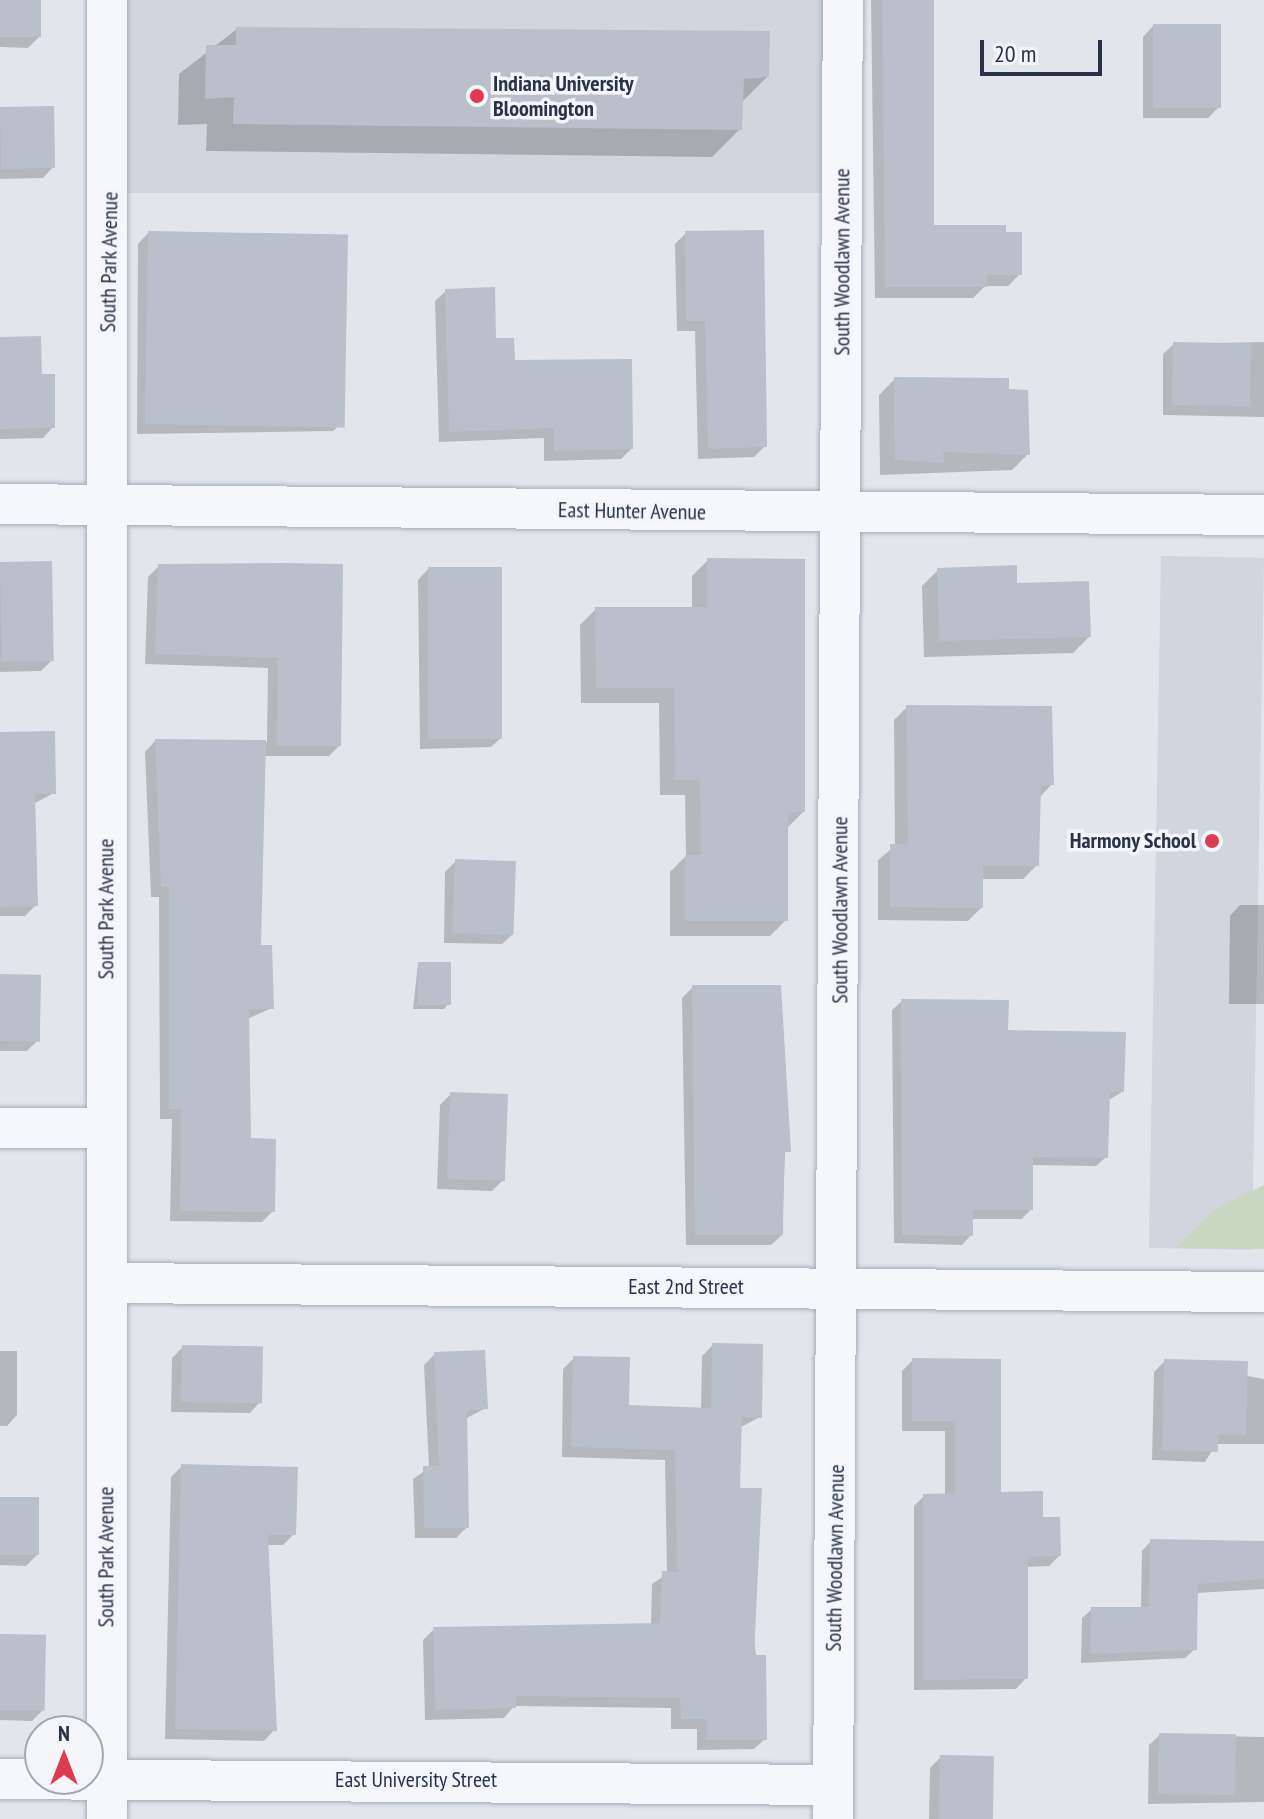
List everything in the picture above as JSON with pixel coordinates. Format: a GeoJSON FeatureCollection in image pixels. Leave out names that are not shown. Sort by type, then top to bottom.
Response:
{"type":"FeatureCollection","features":[{"type":"Feature","properties":{"kind":"street","name":"South Park Avenue"},"geometry":{"type":"LineString","coordinates":[[107,0],[111,206],[102,505],[108,1283],[107,1819]]}},
{"type":"Feature","properties":{"kind":"street","name":"South Woodlawn Avenue"},"geometry":{"type":"LineString","coordinates":[[833,1802],[839,1289],[843,0]]}},
{"type":"Feature","properties":{"kind":"street","name":"East Hunter Avenue"},"geometry":{"type":"LineString","coordinates":[[0,504],[842,515],[1264,515]]}},
{"type":"Feature","properties":{"kind":"street"},"geometry":{"type":"LineString","coordinates":[[0,1128],[107,1128]]}},
{"type":"Feature","properties":{"kind":"street","name":"East 2nd Street"},"geometry":{"type":"LineString","coordinates":[[108,1283],[1264,1292]]}},
{"type":"Feature","properties":{"kind":"street","name":"East University Street"},"geometry":{"type":"LineString","coordinates":[[0,1779],[833,1802]]}},
{"type":"Feature","properties":{"kind":"shaded area","name":"Indiana University Bloomington"},"geometry":{"type":"Polygon","coordinates":[[[127,0],[827,0],[827,193],[127,193],[127,0]]]}},
{"type":"Feature","properties":{"kind":"shaded area","name":"Harmony School"},"geometry":{"type":"Polygon","coordinates":[[[1161,556],[1264,558],[1252,1250],[1149,1248],[1161,556]]]}},
{"type":"Feature","properties":{"kind":"green space"},"geometry":{"type":"Polygon","coordinates":[[[1264,1185],[1264,1249],[1176,1248],[1215,1209],[1264,1185]]]}},
{"type":"Feature","properties":{"kind":"building"},"geometry":{"type":"Polygon","coordinates":[[[0,0],[41,0],[41,37],[0,37],[0,0]]]}},
{"type":"Feature","properties":{"kind":"building"},"geometry":{"type":"Polygon","coordinates":[[[882,0],[934,0],[934,225],[1006,225],[1006,232],[1022,232],[1022,275],[987,275],[987,287],[885,287],[882,0]]]}},
{"type":"Feature","properties":{"kind":"building"},"geometry":{"type":"Polygon","coordinates":[[[1153,24],[1221,24],[1221,108],[1153,108],[1153,24]]]}},
{"type":"Feature","properties":{"kind":"building"},"geometry":{"type":"Polygon","coordinates":[[[236,27],[770,31],[769,77],[744,79],[742,130],[233,124],[234,97],[205,99],[206,45],[236,45],[236,27]]]}},
{"type":"Feature","properties":{"kind":"building"},"geometry":{"type":"Polygon","coordinates":[[[54,106],[55,168],[1,169],[0,107],[54,106]]]}},
{"type":"Feature","properties":{"kind":"building"},"geometry":{"type":"Polygon","coordinates":[[[764,230],[767,447],[708,449],[705,321],[686,321],[685,231],[764,230]]]}},
{"type":"Feature","properties":{"kind":"building"},"geometry":{"type":"Polygon","coordinates":[[[148,231],[348,234],[345,427],[145,424],[148,231]]]}},
{"type":"Feature","properties":{"kind":"building"},"geometry":{"type":"Polygon","coordinates":[[[495,287],[496,338],[514,338],[515,360],[632,359],[633,449],[554,451],[554,428],[449,432],[445,289],[495,287]]]}},
{"type":"Feature","properties":{"kind":"building"},"geometry":{"type":"Polygon","coordinates":[[[41,336],[42,374],[55,374],[55,428],[0,429],[0,337],[41,336]]]}},
{"type":"Feature","properties":{"kind":"building"},"geometry":{"type":"Polygon","coordinates":[[[1173,342],[1251,343],[1250,406],[1172,405],[1173,342]]]}},
{"type":"Feature","properties":{"kind":"building"},"geometry":{"type":"Polygon","coordinates":[[[894,377],[1009,378],[1009,389],[1028,390],[1030,455],[943,452],[944,463],[895,460],[894,377]]]}},
{"type":"Feature","properties":{"kind":"building"},"geometry":{"type":"Polygon","coordinates":[[[707,558],[805,559],[805,812],[788,813],[788,921],[685,921],[685,855],[701,855],[700,780],[675,780],[674,688],[596,688],[595,607],[707,607],[707,558]]]}},
{"type":"Feature","properties":{"kind":"building"},"geometry":{"type":"Polygon","coordinates":[[[52,561],[54,661],[2,662],[0,562],[52,561]]]}},
{"type":"Feature","properties":{"kind":"building"},"geometry":{"type":"Polygon","coordinates":[[[158,564],[343,564],[341,746],[277,746],[278,658],[155,654],[158,564]]]}},
{"type":"Feature","properties":{"kind":"building"},"geometry":{"type":"Polygon","coordinates":[[[1017,565],[1017,583],[1089,581],[1091,637],[939,641],[937,568],[1017,565]]]}},
{"type":"Feature","properties":{"kind":"building"},"geometry":{"type":"Polygon","coordinates":[[[428,567],[502,567],[502,739],[428,739],[428,567]]]}},
{"type":"Feature","properties":{"kind":"building"},"geometry":{"type":"Polygon","coordinates":[[[906,705],[1052,706],[1054,785],[1041,785],[1039,866],[983,866],[983,908],[890,907],[890,844],[908,844],[906,705]]]}},
{"type":"Feature","properties":{"kind":"building"},"geometry":{"type":"Polygon","coordinates":[[[55,731],[56,794],[35,794],[38,906],[0,907],[0,732],[55,731]]]}},
{"type":"Feature","properties":{"kind":"building"},"geometry":{"type":"Polygon","coordinates":[[[155,739],[266,740],[261,945],[272,945],[274,1009],[249,1009],[251,1138],[276,1139],[275,1212],[180,1211],[181,1109],[169,1109],[169,887],[161,887],[155,739]]]}},
{"type":"Feature","properties":{"kind":"building"},"geometry":{"type":"Polygon","coordinates":[[[455,859],[516,861],[513,935],[452,933],[455,859]]]}},
{"type":"Feature","properties":{"kind":"building"},"geometry":{"type":"Polygon","coordinates":[[[418,962],[451,962],[451,1005],[418,1005],[418,962]]]}},
{"type":"Feature","properties":{"kind":"building"},"geometry":{"type":"Polygon","coordinates":[[[0,974],[41,975],[40,1042],[0,1041],[0,974]]]}},
{"type":"Feature","properties":{"kind":"building"},"geometry":{"type":"Polygon","coordinates":[[[692,985],[781,985],[791,1152],[784,1152],[783,1235],[695,1235],[692,985]]]}},
{"type":"Feature","properties":{"kind":"building"},"geometry":{"type":"Polygon","coordinates":[[[901,999],[1009,1000],[1008,1030],[1126,1032],[1124,1092],[1110,1092],[1108,1158],[1033,1157],[1033,1210],[973,1210],[973,1236],[902,1235],[901,999]]]}},
{"type":"Feature","properties":{"kind":"building"},"geometry":{"type":"Polygon","coordinates":[[[450,1092],[508,1094],[505,1181],[447,1179],[450,1092]]]}},
{"type":"Feature","properties":{"kind":"building"},"geometry":{"type":"Polygon","coordinates":[[[712,1343],[763,1344],[762,1418],[742,1417],[740,1488],[762,1488],[754,1655],[766,1655],[767,1740],[707,1740],[707,1719],[681,1719],[680,1698],[516,1696],[516,1708],[435,1710],[433,1627],[660,1623],[662,1571],[677,1572],[675,1450],[571,1447],[573,1356],[630,1357],[629,1405],[711,1408],[712,1343]]]}},
{"type":"Feature","properties":{"kind":"building"},"geometry":{"type":"Polygon","coordinates":[[[182,1345],[263,1346],[262,1403],[181,1402],[182,1345]]]}},
{"type":"Feature","properties":{"kind":"building"},"geometry":{"type":"Polygon","coordinates":[[[485,1350],[488,1409],[467,1410],[469,1528],[424,1528],[423,1466],[439,1466],[434,1352],[485,1350]]]}},
{"type":"Feature","properties":{"kind":"building"},"geometry":{"type":"Polygon","coordinates":[[[912,1358],[1001,1359],[1001,1492],[1043,1491],[1043,1517],[1060,1517],[1061,1556],[1028,1557],[1028,1679],[923,1680],[923,1494],[955,1493],[955,1421],[912,1421],[912,1358]]]}},
{"type":"Feature","properties":{"kind":"building"},"geometry":{"type":"Polygon","coordinates":[[[1164,1359],[1248,1361],[1246,1435],[1218,1434],[1218,1452],[1162,1450],[1164,1359]]]}},
{"type":"Feature","properties":{"kind":"building"},"geometry":{"type":"Polygon","coordinates":[[[181,1464],[298,1467],[296,1535],[268,1535],[277,1731],[175,1729],[181,1464]]]}},
{"type":"Feature","properties":{"kind":"building"},"geometry":{"type":"Polygon","coordinates":[[[0,1497],[39,1497],[39,1555],[0,1555],[0,1497]]]}},
{"type":"Feature","properties":{"kind":"building"},"geometry":{"type":"Polygon","coordinates":[[[1150,1539],[1264,1541],[1264,1579],[1198,1584],[1197,1650],[1090,1654],[1091,1607],[1149,1607],[1150,1539]]]}},
{"type":"Feature","properties":{"kind":"building"},"geometry":{"type":"Polygon","coordinates":[[[0,1634],[46,1635],[45,1711],[0,1710],[0,1634]]]}},
{"type":"Feature","properties":{"kind":"building"},"geometry":{"type":"Polygon","coordinates":[[[1159,1733],[1236,1734],[1235,1795],[1158,1794],[1159,1733]]]}},
{"type":"Feature","properties":{"kind":"building"},"geometry":{"type":"Polygon","coordinates":[[[940,1755],[994,1756],[993,1819],[939,1819],[940,1755]]]}},
{"type":"Feature","properties":{"kind":"place","name":"Indiana University Bloomington"},"geometry":{"type":"Point","coordinates":[477,96]}},
{"type":"Feature","properties":{"kind":"place","name":"Harmony School"},"geometry":{"type":"Point","coordinates":[1212,841]}}]}
